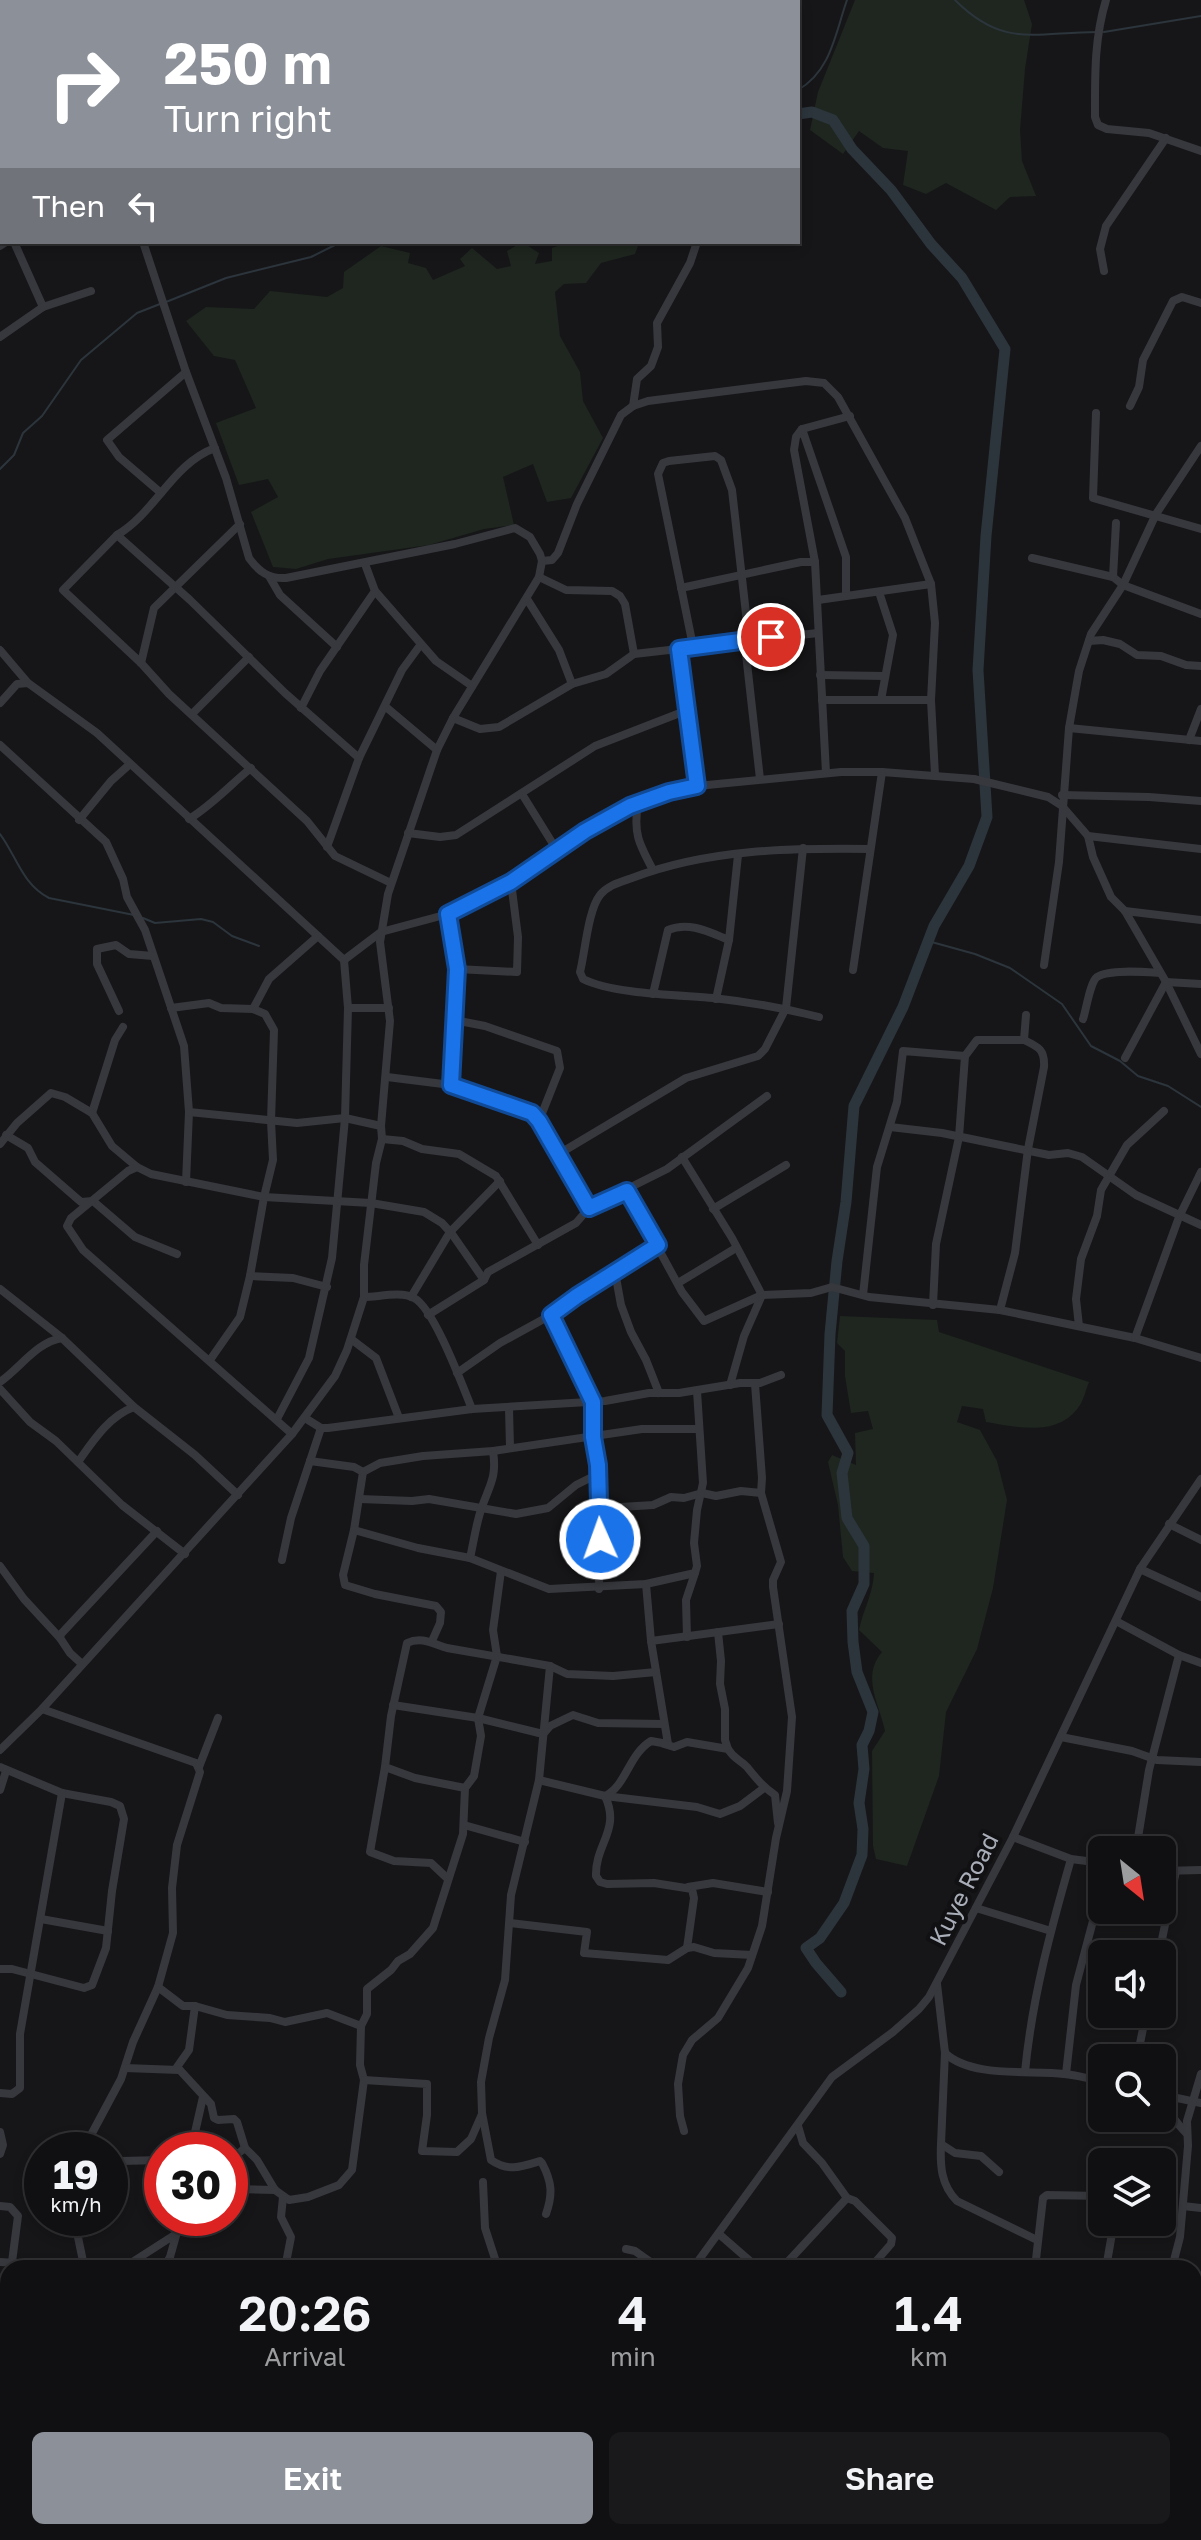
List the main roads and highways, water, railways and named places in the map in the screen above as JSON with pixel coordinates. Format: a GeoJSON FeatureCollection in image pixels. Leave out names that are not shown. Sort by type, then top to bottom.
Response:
{"type":"FeatureCollection","features":[{"type":"Feature","properties":{"kind":"waterway"},"geometry":{"type":"LineString","coordinates":[[800,89],[818,73],[825,62],[847,0]]}},
{"type":"Feature","properties":{"kind":"waterway"},"geometry":{"type":"LineString","coordinates":[[955,0],[989,26],[1005,32],[1038,35],[1097,32]]}},
{"type":"Feature","properties":{"kind":"waterway"},"geometry":{"type":"LineString","coordinates":[[1104,32],[1201,16]]}},
{"type":"Feature","properties":{"kind":"waterway"},"geometry":{"type":"LineString","coordinates":[[800,114],[812,112],[833,120],[852,149],[891,190],[931,244],[962,278],[1005,349],[986,536],[978,670],[987,817],[969,866],[934,926],[903,1007],[854,1106],[846,1202],[837,1261],[827,1415],[848,1453],[842,1473],[847,1518],[864,1546],[864,1584],[852,1611],[853,1642],[857,1672],[873,1712],[862,1745],[864,1769],[859,1803],[863,1829],[862,1855],[844,1903],[820,1938],[806,1948],[841,1992]]}},
{"type":"Feature","properties":{"kind":"waterway"},"geometry":{"type":"LineString","coordinates":[[166,302],[226,278],[311,257],[337,244]]}},
{"type":"Feature","properties":{"kind":"waterway"},"geometry":{"type":"LineString","coordinates":[[0,469],[14,455],[23,433],[42,416],[81,360],[137,313],[160,304]]}},
{"type":"Feature","properties":{"kind":"waterway"},"geometry":{"type":"LineString","coordinates":[[0,834],[26,878],[49,898],[134,915]]}},
{"type":"Feature","properties":{"kind":"waterway"},"geometry":{"type":"LineString","coordinates":[[143,918],[155,923],[201,919],[259,946]]}},
{"type":"Feature","properties":{"kind":"waterway"},"geometry":{"type":"LineString","coordinates":[[928,941],[1010,968],[1062,1004],[1091,1046],[1120,1061],[1138,1076],[1168,1086],[1201,1107]]}}]}
